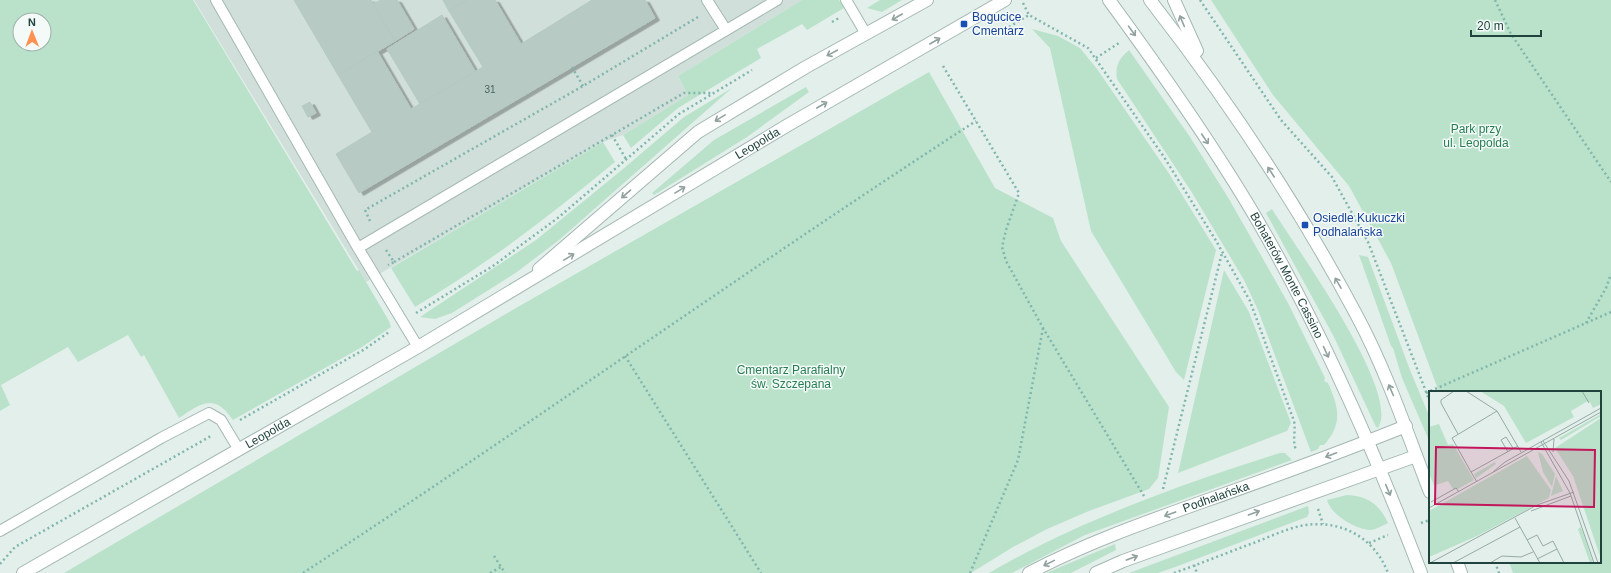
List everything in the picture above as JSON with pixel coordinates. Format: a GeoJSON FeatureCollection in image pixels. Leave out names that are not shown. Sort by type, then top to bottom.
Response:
{"type":"FeatureCollection","features":[{"type":"Feature","properties":{"kind":"street","name":"Leopolda"},"geometry":{"type":"LineString","coordinates":[[512,292],[698,132],[806,67],[927,0]]}},
{"type":"Feature","properties":{"kind":"street","name":"Leopolda"},"geometry":{"type":"LineString","coordinates":[[22,573],[418,347],[512,292],[788,125],[1005,0]]}},
{"type":"Feature","properties":{"kind":"street","name":"Bohaterów Monte Cassino"},"geometry":{"type":"LineString","coordinates":[[1109,0],[1168,82],[1256,218],[1309,315],[1368,441],[1421,573]]}},
{"type":"Feature","properties":{"kind":"street"},"geometry":{"type":"LineString","coordinates":[[1150,0],[1211,81],[1305,225],[1354,310],[1406,426],[1429,489]]}},
{"type":"Feature","properties":{"kind":"street"},"geometry":{"type":"LineString","coordinates":[[1174,0],[1184,27],[1211,81]]}},
{"type":"Feature","properties":{"kind":"street","name":"Podhalańska"},"geometry":{"type":"LineString","coordinates":[[1029,573],[1108,536],[1406,426]]}},
{"type":"Feature","properties":{"kind":"street"},"geometry":{"type":"LineString","coordinates":[[1096,573],[1123,561],[1416,456]]}},
{"type":"Feature","properties":{"kind":"street"},"geometry":{"type":"LineString","coordinates":[[1457,563],[1462,573]]}},
{"type":"Feature","properties":{"kind":"lane"},"geometry":{"type":"LineString","coordinates":[[216,0],[358,248],[418,347]]}},
{"type":"Feature","properties":{"kind":"lane"},"geometry":{"type":"LineString","coordinates":[[707,0],[726,30]]}},
{"type":"Feature","properties":{"kind":"lane"},"geometry":{"type":"LineString","coordinates":[[358,248],[777,0]]}},
{"type":"Feature","properties":{"kind":"lane"},"geometry":{"type":"LineString","coordinates":[[846,0],[866,34]]}},
{"type":"Feature","properties":{"kind":"lane"},"geometry":{"type":"LineString","coordinates":[[0,531],[161,438],[209,413],[220,420],[239,450]]}},
{"type":"Feature","properties":{"kind":"path"},"geometry":{"type":"LineString","coordinates":[[1200,0],[1281,120],[1332,177],[1368,242],[1429,400]]}},
{"type":"Feature","properties":{"kind":"path"},"geometry":{"type":"LineString","coordinates":[[1495,0],[1510,34],[1611,182]]}},
{"type":"Feature","properties":{"kind":"path"},"geometry":{"type":"LineString","coordinates":[[1026,9],[1029,15],[1082,44],[1096,58],[1164,157],[1222,252],[1254,311],[1294,421],[1295,429],[1293,441],[1297,452]]}},
{"type":"Feature","properties":{"kind":"path"},"geometry":{"type":"LineString","coordinates":[[1009,27],[1029,15]]}},
{"type":"Feature","properties":{"kind":"path"},"geometry":{"type":"LineString","coordinates":[[1096,58],[1122,40]]}},
{"type":"Feature","properties":{"kind":"path"},"geometry":{"type":"LineString","coordinates":[[943,66],[1019,193],[1006,230],[1002,247],[1006,260],[1043,328],[1144,496]]}},
{"type":"Feature","properties":{"kind":"path"},"geometry":{"type":"LineString","coordinates":[[572,67],[583,86]]}},
{"type":"Feature","properties":{"kind":"path"},"geometry":{"type":"LineString","coordinates":[[0,564],[16,547],[365,349],[499,261],[559,217],[679,114],[752,70]]}},
{"type":"Feature","properties":{"kind":"path"},"geometry":{"type":"LineString","coordinates":[[394,262],[684,93],[713,93]]}},
{"type":"Feature","properties":{"kind":"path"},"geometry":{"type":"LineString","coordinates":[[303,573],[976,121]]}},
{"type":"Feature","properties":{"kind":"path"},"geometry":{"type":"LineString","coordinates":[[612,135],[626,159]]}},
{"type":"Feature","properties":{"kind":"path"},"geometry":{"type":"LineString","coordinates":[[1163,489],[1222,252]]}},
{"type":"Feature","properties":{"kind":"path"},"geometry":{"type":"LineString","coordinates":[[1586,323],[1606,288],[1611,274]]}},
{"type":"Feature","properties":{"kind":"path"},"geometry":{"type":"LineString","coordinates":[[1431,391],[1611,312]]}},
{"type":"Feature","properties":{"kind":"path"},"geometry":{"type":"LineString","coordinates":[[970,573],[1018,460],[1043,328]]}},
{"type":"Feature","properties":{"kind":"path"},"geometry":{"type":"LineString","coordinates":[[625,356],[761,573]]}},
{"type":"Feature","properties":{"kind":"path"},"geometry":{"type":"LineString","coordinates":[[1316,504],[1323,524]]}},
{"type":"Feature","properties":{"kind":"path"},"geometry":{"type":"LineString","coordinates":[[1424,522],[1429,520]]}},
{"type":"Feature","properties":{"kind":"path"},"geometry":{"type":"LineString","coordinates":[[1174,573],[1299,526],[1323,524],[1351,530],[1360,535],[1380,556],[1388,573]]}},
{"type":"Feature","properties":{"kind":"path"},"geometry":{"type":"LineString","coordinates":[[1369,543],[1393,533]]}},
{"type":"Feature","properties":{"kind":"path"},"geometry":{"type":"LineString","coordinates":[[494,556],[505,573]]}},
{"type":"Feature","properties":{"kind":"path"},"geometry":{"type":"LineString","coordinates":[[1495,563],[1499,573]]}},
{"type":"Feature","properties":{"kind":"path"},"geometry":{"type":"LineString","coordinates":[[1194,566],[1197,573]]}},
{"type":"Feature","properties":{"kind":"path"},"geometry":{"type":"LineString","coordinates":[[490,573],[501,567]]}},
{"type":"Feature","properties":{"kind":"shaded area"},"geometry":{"type":"Polygon","coordinates":[[[194,0],[802,0],[678,76],[688,95],[623,135],[603,142],[366,282],[194,0]]]}},
{"type":"Feature","properties":{"kind":"green space"},"geometry":{"type":"Polygon","coordinates":[[[0,0],[193,0],[357,271],[359,270],[391,327],[362,347],[233,420],[220,406],[208,403],[194,408],[179,418],[144,355],[141,357],[128,335],[78,362],[68,347],[1,385],[10,405],[0,411],[0,0]]]}},
{"type":"Feature","properties":{"kind":"green space"},"geometry":{"type":"Polygon","coordinates":[[[802,0],[839,0],[844,8],[807,30],[802,24],[757,49],[761,58],[678,108],[631,148],[623,135],[688,95],[678,76],[802,0]]]}},
{"type":"Feature","properties":{"kind":"green space"},"geometry":{"type":"Polygon","coordinates":[[[880,0],[902,0],[882,12],[867,8],[880,0]]]}},
{"type":"Feature","properties":{"kind":"green space","name":"Park przy ul. Leopolda"},"geometry":{"type":"Polygon","coordinates":[[[1211,0],[1611,0],[1611,573],[1513,573],[1509,563],[1601,563],[1601,391],[1439,391],[1391,263],[1349,186],[1273,95],[1211,0]]]}},
{"type":"Feature","properties":{"kind":"green space"},"geometry":{"type":"Polygon","coordinates":[[[1032,29],[1058,36],[1080,48],[1097,69],[1168,172],[1216,250],[1184,380],[1176,372],[1091,231],[1050,48],[1032,29]]]}},
{"type":"Feature","properties":{"kind":"green space"},"geometry":{"type":"Polygon","coordinates":[[[1129,50],[1190,137],[1229,199],[1288,303],[1325,378],[1324,381],[1328,383],[1337,408],[1337,422],[1330,437],[1324,445],[1320,445],[1318,449],[1311,452],[1258,310],[1244,280],[1191,191],[1117,79],[1118,63],[1129,50]]]}},
{"type":"Feature","properties":{"kind":"green space","name":"Cmentarz Parafialny św. Szczepana"},"geometry":{"type":"Polygon","coordinates":[[[929,72],[995,188],[1053,218],[1061,241],[1169,407],[1158,478],[1149,489],[1089,511],[1047,529],[1013,547],[971,573],[64,573],[516,308],[929,72]]]}},
{"type":"Feature","properties":{"kind":"green space"},"geometry":{"type":"Polygon","coordinates":[[[806,87],[809,92],[747,137],[654,195],[652,193],[714,140],[806,87]]]}},
{"type":"Feature","properties":{"kind":"green space"},"geometry":{"type":"Polygon","coordinates":[[[732,88],[559,240],[517,272],[452,313],[435,319],[420,317],[536,240],[684,117],[732,88]]]}},
{"type":"Feature","properties":{"kind":"green space"},"geometry":{"type":"Polygon","coordinates":[[[603,142],[615,162],[518,239],[493,257],[415,307],[391,268],[603,142]]]}},
{"type":"Feature","properties":{"kind":"green space"},"geometry":{"type":"Polygon","coordinates":[[[1272,209],[1322,285],[1361,352],[1375,384],[1381,410],[1378,428],[1376,427],[1334,337],[1266,213],[1272,209]]]}},
{"type":"Feature","properties":{"kind":"green space"},"geometry":{"type":"Polygon","coordinates":[[[1359,255],[1368,257],[1410,370],[1429,416],[1429,441],[1402,378],[1393,348],[1359,255]]]}},
{"type":"Feature","properties":{"kind":"green space"},"geometry":{"type":"Polygon","coordinates":[[[1224,270],[1249,312],[1291,423],[1287,431],[1178,473],[1224,270]]]}},
{"type":"Feature","properties":{"kind":"green space"},"geometry":{"type":"Polygon","coordinates":[[[1280,453],[1285,453],[1292,460],[1085,535],[1012,573],[989,573],[1059,536],[1131,505],[1280,453]]]}},
{"type":"Feature","properties":{"kind":"green space"},"geometry":{"type":"Polygon","coordinates":[[[1347,495],[1361,497],[1377,506],[1388,523],[1370,530],[1351,524],[1338,516],[1329,506],[1327,500],[1347,495]]]}},
{"type":"Feature","properties":{"kind":"green space"},"geometry":{"type":"Polygon","coordinates":[[[1308,506],[1309,513],[1307,517],[1178,566],[1158,573],[1129,573],[1308,506]]]}},
{"type":"Feature","properties":{"kind":"green space"},"geometry":{"type":"Polygon","coordinates":[[[1115,544],[1116,550],[1071,573],[1046,573],[1115,544]]]}},
{"type":"Feature","properties":{"kind":"building"},"geometry":{"type":"Polygon","coordinates":[[[294,0],[371,0],[395,41],[338,75],[294,0]]]}},
{"type":"Feature","properties":{"kind":"building"},"geometry":{"type":"Polygon","coordinates":[[[381,0],[397,0],[414,29],[395,41],[373,4],[381,0]]]}},
{"type":"Feature","properties":{"kind":"building"},"geometry":{"type":"Polygon","coordinates":[[[443,0],[467,0],[449,11],[443,0]]]}},
{"type":"Feature","properties":{"kind":"building"},"geometry":{"type":"Polygon","coordinates":[[[467,0],[495,0],[521,44],[592,0],[645,0],[655,18],[359,193],[336,154],[372,132],[338,75],[377,51],[411,109],[420,104],[483,67],[449,11],[467,0]]]}},
{"type":"Feature","properties":{"kind":"building"},"geometry":{"type":"Polygon","coordinates":[[[442,15],[475,71],[420,104],[387,49],[442,15]]]}},
{"type":"Feature","properties":{"kind":"building"},"geometry":{"type":"Polygon","coordinates":[[[310,102],[316,113],[308,117],[302,106],[310,102]]]}},
{"type":"Feature","properties":{"kind":"place","name":"Bogucice Cmentarz"},"geometry":{"type":"Point","coordinates":[964,24]}},
{"type":"Feature","properties":{"kind":"place","name":"Osiedle Kukuczki Podhalańska"},"geometry":{"type":"Point","coordinates":[1305,225]}}]}
